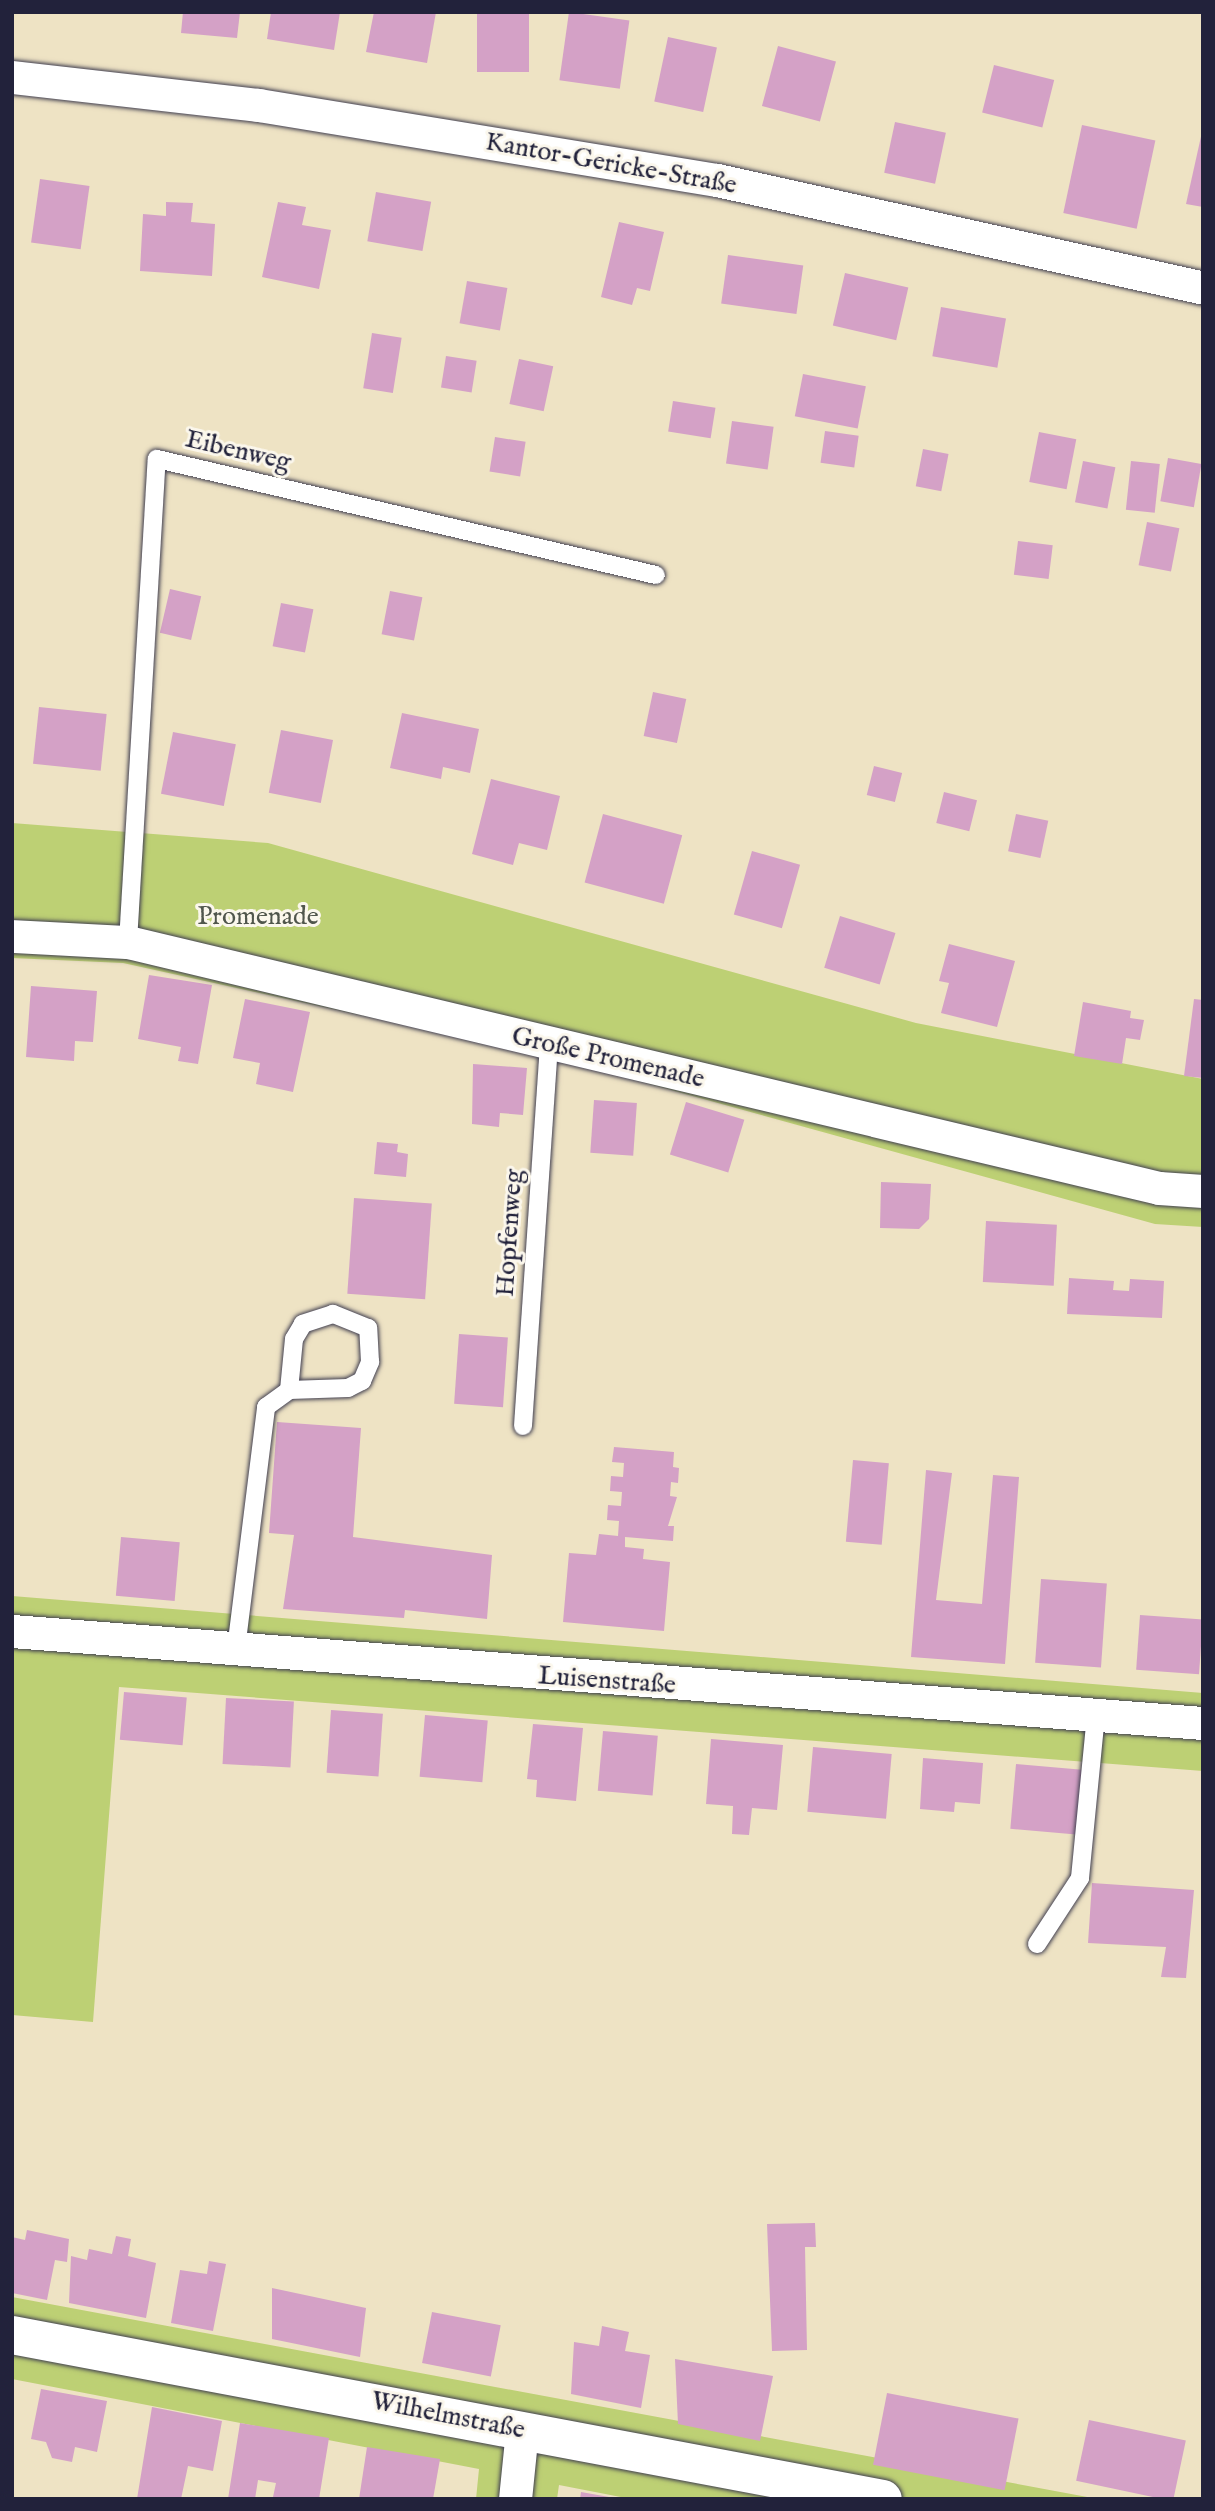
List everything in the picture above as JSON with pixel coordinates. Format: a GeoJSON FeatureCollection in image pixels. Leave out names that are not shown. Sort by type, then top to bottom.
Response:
{"type":"FeatureCollection","features":[{"type":"Feature","properties":{"kind":"street","name":"Kantor-Gericke-Straße"},"geometry":{"type":"LineString","coordinates":[[12,77],[258,106],[717,180],[1203,288]]}},
{"type":"Feature","properties":{"kind":"street","name":"Große Promenade"},"geometry":{"type":"LineString","coordinates":[[12,936],[128,942],[1159,1188],[1203,1191]]}},
{"type":"Feature","properties":{"kind":"street","name":"Luisenstraße"},"geometry":{"type":"LineString","coordinates":[[12,1631],[1203,1723]]}},
{"type":"Feature","properties":{"kind":"street","name":"Wilhelmstraße"},"geometry":{"type":"LineString","coordinates":[[12,2335],[883,2499]]}},
{"type":"Feature","properties":{"kind":"street"},"geometry":{"type":"LineString","coordinates":[[515,2499],[522,2430]]}},
{"type":"Feature","properties":{"kind":"lane","name":"Eibenweg"},"geometry":{"type":"LineString","coordinates":[[128,942],[157,459],[656,575]]}},
{"type":"Feature","properties":{"kind":"lane","name":"Hopfenweg"},"geometry":{"type":"LineString","coordinates":[[523,1426],[549,1044]]}},
{"type":"Feature","properties":{"kind":"lane"},"geometry":{"type":"LineString","coordinates":[[236,1649],[266,1407],[289,1391],[348,1388],[362,1381],[370,1362],[368,1328],[332,1314],[303,1324],[294,1339],[289,1391]]}},
{"type":"Feature","properties":{"kind":"lane"},"geometry":{"type":"LineString","coordinates":[[1037,1944],[1080,1878],[1096,1715]]}},
{"type":"Feature","properties":{"kind":"green space","name":"Promenade"},"geometry":{"type":"Polygon","coordinates":[[[12,823],[268,843],[916,1023],[1203,1079],[1203,1227],[1155,1224],[555,1058],[123,963],[12,958],[12,823]]]}},
{"type":"Feature","properties":{"kind":"green space"},"geometry":{"type":"Polygon","coordinates":[[[12,1596],[1203,1693],[1203,1771],[119,1687],[93,2022],[12,2015],[12,1596]]]}},
{"type":"Feature","properties":{"kind":"green space"},"geometry":{"type":"Polygon","coordinates":[[[12,2297],[1098,2499],[631,2499],[559,2485],[557,2499],[476,2499],[479,2469],[12,2379],[12,2297]]]}},
{"type":"Feature","properties":{"kind":"building"},"geometry":{"type":"Polygon","coordinates":[[[183,12],[240,12],[237,38],[181,33],[183,12]]]}},
{"type":"Feature","properties":{"kind":"building"},"geometry":{"type":"Polygon","coordinates":[[[271,12],[340,12],[334,50],[267,39],[271,12]]]}},
{"type":"Feature","properties":{"kind":"building"},"geometry":{"type":"Polygon","coordinates":[[[374,12],[436,12],[427,63],[366,52],[374,12]]]}},
{"type":"Feature","properties":{"kind":"building"},"geometry":{"type":"Polygon","coordinates":[[[477,12],[529,12],[529,72],[477,72],[477,12]]]}},
{"type":"Feature","properties":{"kind":"building"},"geometry":{"type":"Polygon","coordinates":[[[569,12],[629,20],[620,89],[559,80],[569,12]]]}},
{"type":"Feature","properties":{"kind":"building"},"geometry":{"type":"Polygon","coordinates":[[[668,37],[717,47],[703,112],[654,102],[668,37]]]}},
{"type":"Feature","properties":{"kind":"building"},"geometry":{"type":"Polygon","coordinates":[[[778,46],[836,62],[820,121],[762,106],[778,46]]]}},
{"type":"Feature","properties":{"kind":"building"},"geometry":{"type":"Polygon","coordinates":[[[994,65],[1054,80],[1042,128],[982,113],[994,65]]]}},
{"type":"Feature","properties":{"kind":"building"},"geometry":{"type":"Polygon","coordinates":[[[895,122],[946,133],[935,184],[884,173],[895,122]]]}},
{"type":"Feature","properties":{"kind":"building"},"geometry":{"type":"Polygon","coordinates":[[[1082,125],[1155,141],[1137,229],[1063,213],[1082,125]]]}},
{"type":"Feature","properties":{"kind":"building"},"geometry":{"type":"Polygon","coordinates":[[[1203,132],[1203,207],[1186,204],[1203,132]]]}},
{"type":"Feature","properties":{"kind":"building"},"geometry":{"type":"Polygon","coordinates":[[[40,179],[90,186],[81,249],[31,242],[40,179]]]}},
{"type":"Feature","properties":{"kind":"building"},"geometry":{"type":"Polygon","coordinates":[[[376,192],[431,202],[422,251],[367,241],[376,192]]]}},
{"type":"Feature","properties":{"kind":"building"},"geometry":{"type":"Polygon","coordinates":[[[166,202],[193,203],[191,222],[215,224],[212,276],[140,271],[143,214],[166,216],[166,202]]]}},
{"type":"Feature","properties":{"kind":"building"},"geometry":{"type":"Polygon","coordinates":[[[278,202],[306,207],[302,225],[331,230],[319,289],[262,277],[278,202]]]}},
{"type":"Feature","properties":{"kind":"building"},"geometry":{"type":"Polygon","coordinates":[[[619,222],[664,232],[650,291],[637,288],[632,305],[601,297],[619,222]]]}},
{"type":"Feature","properties":{"kind":"building"},"geometry":{"type":"Polygon","coordinates":[[[728,255],[803,266],[796,314],[721,304],[728,255]]]}},
{"type":"Feature","properties":{"kind":"building"},"geometry":{"type":"Polygon","coordinates":[[[845,273],[908,288],[896,340],[833,326],[845,273]]]}},
{"type":"Feature","properties":{"kind":"building"},"geometry":{"type":"Polygon","coordinates":[[[467,281],[507,288],[500,330],[460,323],[467,281]]]}},
{"type":"Feature","properties":{"kind":"building"},"geometry":{"type":"Polygon","coordinates":[[[941,307],[1006,318],[997,368],[932,356],[941,307]]]}},
{"type":"Feature","properties":{"kind":"building"},"geometry":{"type":"Polygon","coordinates":[[[372,333],[402,338],[393,393],[363,388],[372,333]]]}},
{"type":"Feature","properties":{"kind":"building"},"geometry":{"type":"Polygon","coordinates":[[[446,356],[477,361],[472,392],[441,388],[446,356]]]}},
{"type":"Feature","properties":{"kind":"building"},"geometry":{"type":"Polygon","coordinates":[[[519,359],[553,366],[544,411],[509,404],[519,359]]]}},
{"type":"Feature","properties":{"kind":"building"},"geometry":{"type":"Polygon","coordinates":[[[803,374],[866,386],[858,428],[795,416],[803,374]]]}},
{"type":"Feature","properties":{"kind":"building"},"geometry":{"type":"Polygon","coordinates":[[[673,401],[715,408],[711,438],[668,432],[673,401]]]}},
{"type":"Feature","properties":{"kind":"building"},"geometry":{"type":"Polygon","coordinates":[[[732,421],[774,427],[768,469],[726,464],[732,421]]]}},
{"type":"Feature","properties":{"kind":"building"},"geometry":{"type":"Polygon","coordinates":[[[825,431],[859,436],[854,467],[821,463],[825,431]]]}},
{"type":"Feature","properties":{"kind":"building"},"geometry":{"type":"Polygon","coordinates":[[[1039,432],[1076,439],[1067,489],[1029,482],[1039,432]]]}},
{"type":"Feature","properties":{"kind":"building"},"geometry":{"type":"Polygon","coordinates":[[[495,437],[526,442],[520,476],[490,472],[495,437]]]}},
{"type":"Feature","properties":{"kind":"building"},"geometry":{"type":"Polygon","coordinates":[[[923,449],[949,454],[941,491],[916,486],[923,449]]]}},
{"type":"Feature","properties":{"kind":"building"},"geometry":{"type":"Polygon","coordinates":[[[1168,458],[1201,464],[1194,507],[1160,501],[1168,458]]]}},
{"type":"Feature","properties":{"kind":"building"},"geometry":{"type":"Polygon","coordinates":[[[1083,461],[1115,467],[1107,509],[1075,502],[1083,461]]]}},
{"type":"Feature","properties":{"kind":"building"},"geometry":{"type":"Polygon","coordinates":[[[1131,461],[1160,464],[1155,513],[1126,510],[1131,461]]]}},
{"type":"Feature","properties":{"kind":"building"},"geometry":{"type":"Polygon","coordinates":[[[1147,522],[1179,528],[1171,571],[1139,565],[1147,522]]]}},
{"type":"Feature","properties":{"kind":"building"},"geometry":{"type":"Polygon","coordinates":[[[1018,541],[1053,545],[1049,579],[1014,575],[1018,541]]]}},
{"type":"Feature","properties":{"kind":"building"},"geometry":{"type":"Polygon","coordinates":[[[170,589],[201,596],[191,640],[160,633],[170,589]]]}},
{"type":"Feature","properties":{"kind":"building"},"geometry":{"type":"Polygon","coordinates":[[[390,591],[422,597],[414,640],[382,634],[390,591]]]}},
{"type":"Feature","properties":{"kind":"building"},"geometry":{"type":"Polygon","coordinates":[[[281,603],[313,609],[305,652],[273,646],[281,603]]]}},
{"type":"Feature","properties":{"kind":"building"},"geometry":{"type":"Polygon","coordinates":[[[653,692],[686,699],[677,743],[644,736],[653,692]]]}},
{"type":"Feature","properties":{"kind":"building"},"geometry":{"type":"Polygon","coordinates":[[[39,707],[107,714],[101,771],[33,764],[39,707]]]}},
{"type":"Feature","properties":{"kind":"building"},"geometry":{"type":"Polygon","coordinates":[[[402,713],[479,729],[470,773],[443,767],[441,779],[390,768],[402,713]]]}},
{"type":"Feature","properties":{"kind":"building"},"geometry":{"type":"Polygon","coordinates":[[[281,730],[333,740],[321,803],[269,793],[281,730]]]}},
{"type":"Feature","properties":{"kind":"building"},"geometry":{"type":"Polygon","coordinates":[[[173,732],[236,744],[224,806],[161,794],[173,732]]]}},
{"type":"Feature","properties":{"kind":"building"},"geometry":{"type":"Polygon","coordinates":[[[874,766],[902,773],[895,802],[867,795],[874,766]]]}},
{"type":"Feature","properties":{"kind":"building"},"geometry":{"type":"Polygon","coordinates":[[[491,779],[560,796],[547,850],[519,843],[513,865],[472,854],[491,779]]]}},
{"type":"Feature","properties":{"kind":"building"},"geometry":{"type":"Polygon","coordinates":[[[944,792],[977,800],[969,831],[936,823],[944,792]]]}},
{"type":"Feature","properties":{"kind":"building"},"geometry":{"type":"Polygon","coordinates":[[[603,814],[682,835],[664,904],[585,883],[603,814]]]}},
{"type":"Feature","properties":{"kind":"building"},"geometry":{"type":"Polygon","coordinates":[[[1016,814],[1048,821],[1040,858],[1008,851],[1016,814]]]}},
{"type":"Feature","properties":{"kind":"building"},"geometry":{"type":"Polygon","coordinates":[[[752,851],[800,865],[782,928],[734,914],[752,851]]]}},
{"type":"Feature","properties":{"kind":"building"},"geometry":{"type":"Polygon","coordinates":[[[840,916],[895,933],[880,985],[824,968],[840,916]]]}},
{"type":"Feature","properties":{"kind":"building"},"geometry":{"type":"Polygon","coordinates":[[[949,944],[1015,961],[997,1027],[941,1013],[949,983],[939,981],[949,944]]]}},
{"type":"Feature","properties":{"kind":"building"},"geometry":{"type":"Polygon","coordinates":[[[149,975],[212,985],[198,1064],[178,1061],[181,1047],[138,1039],[149,975]]]}},
{"type":"Feature","properties":{"kind":"building"},"geometry":{"type":"Polygon","coordinates":[[[31,986],[97,991],[93,1042],[75,1041],[74,1061],[26,1057],[31,986]]]}},
{"type":"Feature","properties":{"kind":"building"},"geometry":{"type":"Polygon","coordinates":[[[245,999],[310,1012],[293,1092],[256,1084],[260,1063],[233,1058],[245,999]]]}},
{"type":"Feature","properties":{"kind":"building"},"geometry":{"type":"Polygon","coordinates":[[[1194,999],[1203,1000],[1203,1078],[1184,1076],[1194,999]]]}},
{"type":"Feature","properties":{"kind":"building"},"geometry":{"type":"Polygon","coordinates":[[[1083,1002],[1131,1011],[1130,1018],[1144,1020],[1140,1040],[1126,1038],[1122,1064],[1074,1056],[1083,1002]]]}},
{"type":"Feature","properties":{"kind":"building"},"geometry":{"type":"Polygon","coordinates":[[[473,1064],[527,1068],[523,1115],[500,1113],[499,1127],[472,1124],[473,1064]]]}},
{"type":"Feature","properties":{"kind":"building"},"geometry":{"type":"Polygon","coordinates":[[[594,1100],[637,1103],[633,1156],[590,1153],[594,1100]]]}},
{"type":"Feature","properties":{"kind":"building"},"geometry":{"type":"Polygon","coordinates":[[[686,1102],[744,1120],[728,1172],[670,1155],[686,1102]]]}},
{"type":"Feature","properties":{"kind":"building"},"geometry":{"type":"Polygon","coordinates":[[[377,1142],[398,1144],[397,1152],[408,1154],[406,1177],[374,1174],[377,1142]]]}},
{"type":"Feature","properties":{"kind":"building"},"geometry":{"type":"Polygon","coordinates":[[[881,1182],[931,1184],[929,1219],[919,1229],[880,1228],[881,1182]]]}},
{"type":"Feature","properties":{"kind":"building"},"geometry":{"type":"Polygon","coordinates":[[[354,1198],[432,1203],[425,1299],[347,1294],[354,1198]]]}},
{"type":"Feature","properties":{"kind":"building"},"geometry":{"type":"Polygon","coordinates":[[[986,1221],[1057,1225],[1054,1286],[983,1282],[986,1221]]]}},
{"type":"Feature","properties":{"kind":"building"},"geometry":{"type":"Polygon","coordinates":[[[1069,1278],[1114,1281],[1113,1290],[1129,1291],[1130,1279],[1164,1281],[1162,1318],[1067,1314],[1069,1278]]]}},
{"type":"Feature","properties":{"kind":"building"},"geometry":{"type":"Polygon","coordinates":[[[459,1334],[508,1337],[503,1407],[454,1404],[459,1334]]]}},
{"type":"Feature","properties":{"kind":"building"},"geometry":{"type":"Polygon","coordinates":[[[277,1422],[361,1428],[353,1537],[492,1555],[487,1619],[405,1610],[404,1618],[283,1609],[294,1535],[269,1533],[277,1422]]]}},
{"type":"Feature","properties":{"kind":"building"},"geometry":{"type":"Polygon","coordinates":[[[614,1447],[674,1452],[673,1467],[679,1468],[678,1483],[671,1482],[670,1496],[677,1497],[668,1526],[674,1526],[673,1541],[625,1537],[625,1547],[644,1549],[643,1559],[670,1562],[664,1631],[563,1622],[569,1553],[596,1555],[599,1534],[618,1536],[619,1521],[607,1520],[608,1505],[621,1506],[622,1492],[610,1491],[611,1476],[623,1477],[624,1463],[612,1462],[614,1447]]]}},
{"type":"Feature","properties":{"kind":"building"},"geometry":{"type":"Polygon","coordinates":[[[853,1460],[889,1463],[882,1545],[846,1542],[853,1460]]]}},
{"type":"Feature","properties":{"kind":"building"},"geometry":{"type":"Polygon","coordinates":[[[926,1470],[952,1473],[936,1600],[982,1604],[993,1475],[1019,1477],[1005,1664],[911,1657],[926,1470]]]}},
{"type":"Feature","properties":{"kind":"building"},"geometry":{"type":"Polygon","coordinates":[[[121,1537],[180,1542],[175,1601],[116,1596],[121,1537]]]}},
{"type":"Feature","properties":{"kind":"building"},"geometry":{"type":"Polygon","coordinates":[[[1041,1579],[1107,1584],[1101,1667],[1035,1663],[1041,1579]]]}},
{"type":"Feature","properties":{"kind":"building"},"geometry":{"type":"Polygon","coordinates":[[[1140,1615],[1203,1619],[1199,1674],[1136,1670],[1140,1615]]]}},
{"type":"Feature","properties":{"kind":"building"},"geometry":{"type":"Polygon","coordinates":[[[124,1692],[187,1697],[183,1745],[120,1740],[124,1692]]]}},
{"type":"Feature","properties":{"kind":"building"},"geometry":{"type":"Polygon","coordinates":[[[226,1698],[294,1702],[290,1767],[223,1764],[226,1698]]]}},
{"type":"Feature","properties":{"kind":"building"},"geometry":{"type":"Polygon","coordinates":[[[331,1710],[383,1714],[378,1776],[327,1773],[331,1710]]]}},
{"type":"Feature","properties":{"kind":"building"},"geometry":{"type":"Polygon","coordinates":[[[425,1715],[488,1720],[482,1782],[420,1777],[425,1715]]]}},
{"type":"Feature","properties":{"kind":"building"},"geometry":{"type":"Polygon","coordinates":[[[533,1724],[583,1728],[576,1801],[536,1797],[537,1780],[527,1779],[533,1724]]]}},
{"type":"Feature","properties":{"kind":"building"},"geometry":{"type":"Polygon","coordinates":[[[603,1731],[658,1736],[653,1796],[598,1791],[603,1731]]]}},
{"type":"Feature","properties":{"kind":"building"},"geometry":{"type":"Polygon","coordinates":[[[711,1739],[783,1745],[777,1810],[752,1808],[749,1835],[732,1834],[733,1806],[706,1804],[711,1739]]]}},
{"type":"Feature","properties":{"kind":"building"},"geometry":{"type":"Polygon","coordinates":[[[813,1747],[892,1754],[886,1819],[807,1812],[813,1747]]]}},
{"type":"Feature","properties":{"kind":"building"},"geometry":{"type":"Polygon","coordinates":[[[923,1758],[983,1763],[980,1804],[955,1802],[954,1812],[920,1809],[923,1758]]]}},
{"type":"Feature","properties":{"kind":"building"},"geometry":{"type":"Polygon","coordinates":[[[1016,1764],[1085,1770],[1079,1835],[1010,1829],[1016,1764]]]}},
{"type":"Feature","properties":{"kind":"building"},"geometry":{"type":"Polygon","coordinates":[[[1092,1883],[1194,1890],[1186,1978],[1161,1977],[1166,1947],[1088,1943],[1092,1883]]]}},
{"type":"Feature","properties":{"kind":"building"},"geometry":{"type":"Polygon","coordinates":[[[815,2223],[816,2247],[805,2247],[807,2350],[772,2351],[767,2224],[815,2223]]]}},
{"type":"Feature","properties":{"kind":"building"},"geometry":{"type":"Polygon","coordinates":[[[27,2230],[69,2239],[67,2262],[55,2260],[47,2300],[12,2293],[12,2237],[25,2240],[27,2230]]]}},
{"type":"Feature","properties":{"kind":"building"},"geometry":{"type":"Polygon","coordinates":[[[116,2236],[131,2239],[128,2256],[156,2263],[146,2318],[69,2303],[71,2256],[87,2260],[89,2249],[112,2254],[116,2236]]]}},
{"type":"Feature","properties":{"kind":"building"},"geometry":{"type":"Polygon","coordinates":[[[209,2261],[226,2264],[213,2331],[171,2323],[180,2270],[207,2274],[209,2261]]]}},
{"type":"Feature","properties":{"kind":"building"},"geometry":{"type":"Polygon","coordinates":[[[272,2288],[366,2308],[360,2357],[272,2339],[272,2288]]]}},
{"type":"Feature","properties":{"kind":"building"},"geometry":{"type":"Polygon","coordinates":[[[432,2312],[501,2325],[491,2376],[422,2363],[432,2312]]]}},
{"type":"Feature","properties":{"kind":"building"},"geometry":{"type":"Polygon","coordinates":[[[602,2326],[629,2332],[625,2351],[650,2355],[641,2408],[571,2394],[574,2342],[599,2346],[602,2326]]]}},
{"type":"Feature","properties":{"kind":"building"},"geometry":{"type":"Polygon","coordinates":[[[675,2359],[773,2376],[760,2441],[678,2424],[675,2359]]]}},
{"type":"Feature","properties":{"kind":"building"},"geometry":{"type":"Polygon","coordinates":[[[41,2389],[107,2401],[97,2452],[75,2447],[72,2462],[52,2458],[46,2442],[31,2439],[41,2389]]]}},
{"type":"Feature","properties":{"kind":"building"},"geometry":{"type":"Polygon","coordinates":[[[887,2393],[1019,2419],[1005,2490],[873,2465],[887,2393]]]}},
{"type":"Feature","properties":{"kind":"building"},"geometry":{"type":"Polygon","coordinates":[[[152,2407],[222,2421],[213,2471],[188,2466],[181,2499],[137,2499],[152,2407]]]}},
{"type":"Feature","properties":{"kind":"building"},"geometry":{"type":"Polygon","coordinates":[[[1089,2420],[1186,2441],[1173,2499],[1076,2481],[1089,2420]]]}},
{"type":"Feature","properties":{"kind":"building"},"geometry":{"type":"Polygon","coordinates":[[[240,2423],[329,2438],[319,2499],[273,2497],[276,2483],[258,2480],[255,2499],[228,2499],[240,2423]]]}},
{"type":"Feature","properties":{"kind":"building"},"geometry":{"type":"Polygon","coordinates":[[[367,2447],[440,2459],[433,2499],[359,2499],[367,2447]]]}},
{"type":"Feature","properties":{"kind":"building"},"geometry":{"type":"Polygon","coordinates":[[[581,2492],[609,2497],[609,2499],[580,2499],[581,2492]]]}}]}
